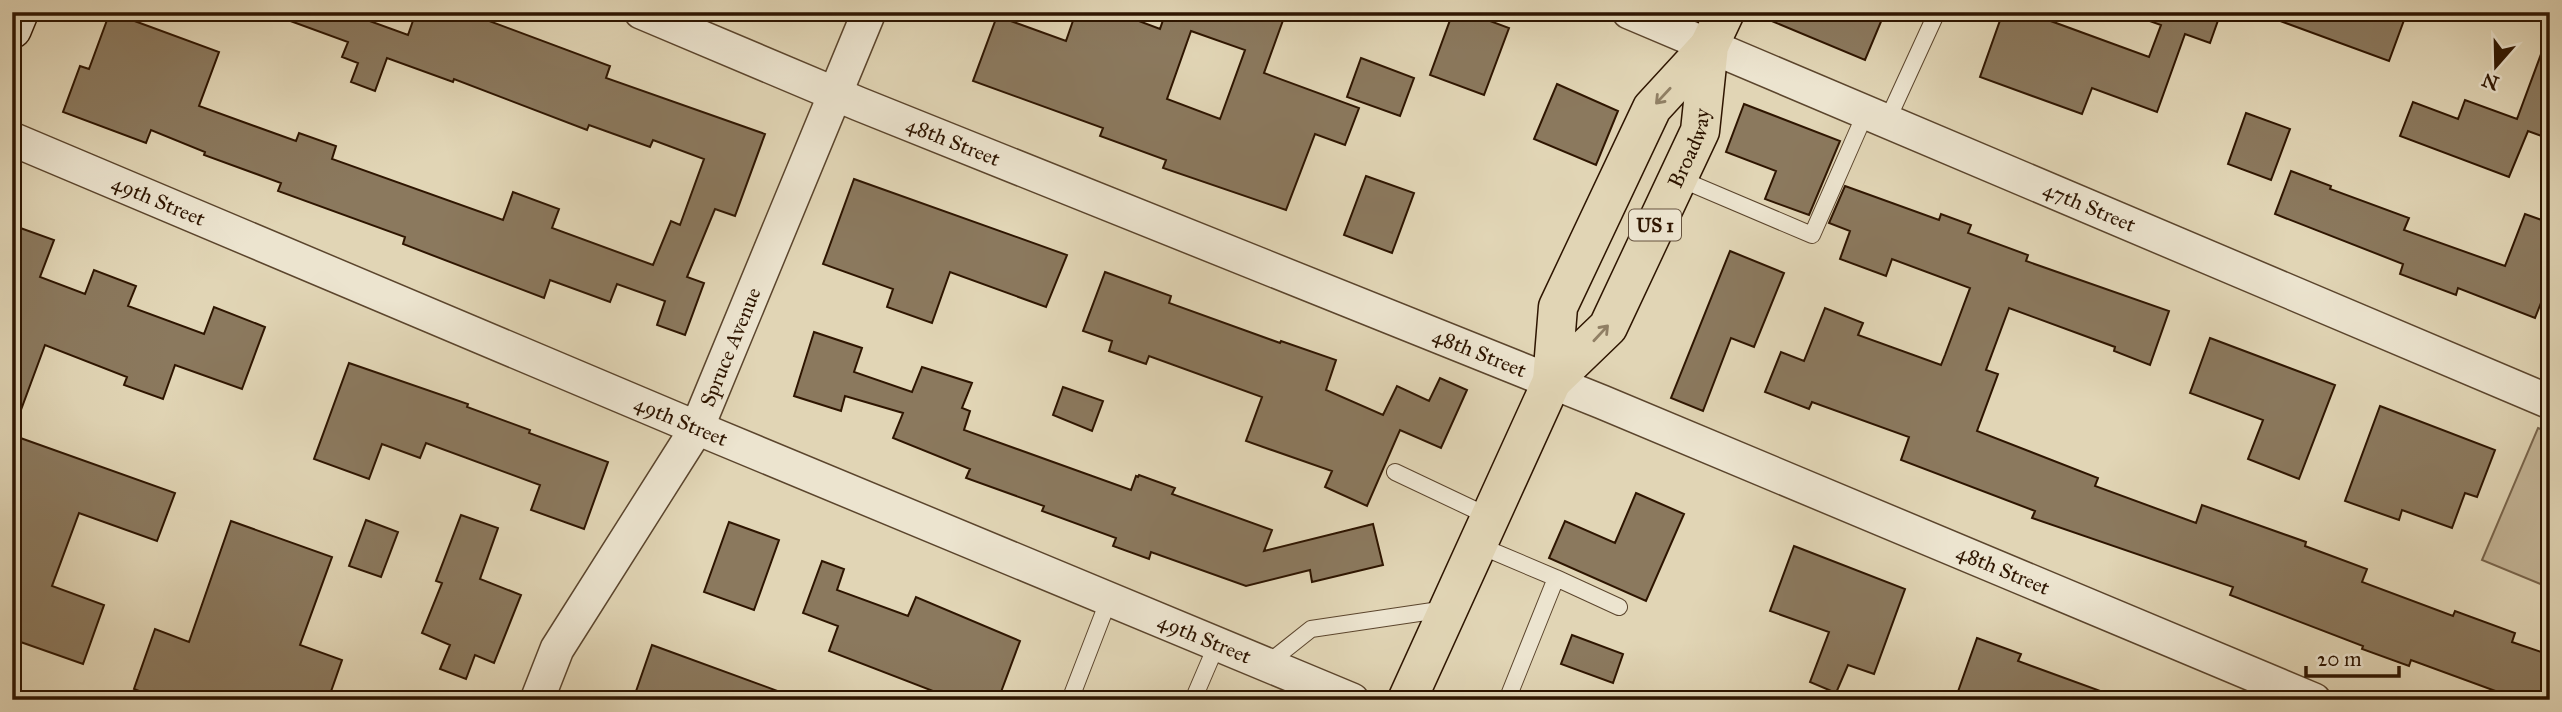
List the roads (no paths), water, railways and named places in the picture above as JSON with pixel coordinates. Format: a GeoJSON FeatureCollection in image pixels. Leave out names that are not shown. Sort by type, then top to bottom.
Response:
{"type":"FeatureCollection","features":[{"type":"Feature","properties":{"kind":"main road","name":"Broadway"},"geometry":{"type":"LineString","coordinates":[[1552,381],[1608,327],[1678,178],[1700,131],[1717,29]]}},
{"type":"Feature","properties":{"kind":"main road","name":"Broadway"},"geometry":{"type":"LineString","coordinates":[[1407,700],[1552,381],[1558,307],[1652,108],[1717,29]]}},
{"type":"Feature","properties":{"kind":"street"},"geometry":{"type":"LineString","coordinates":[[12,29],[19,12]]}},
{"type":"Feature","properties":{"kind":"street","name":"48th Street"},"geometry":{"type":"LineString","coordinates":[[641,12],[835,94],[1552,381],[2314,700]]}},
{"type":"Feature","properties":{"kind":"street","name":"Spruce Avenue"},"geometry":{"type":"LineString","coordinates":[[537,700],[557,649],[697,428],[869,12]]}},
{"type":"Feature","properties":{"kind":"street","name":"47th Street"},"geometry":{"type":"LineString","coordinates":[[1629,12],[1717,29],[1877,117],[2550,402]]}},
{"type":"Feature","properties":{"kind":"street","name":"49th Street"},"geometry":{"type":"LineString","coordinates":[[12,139],[1352,700]]}},
{"type":"Feature","properties":{"kind":"lane"},"geometry":{"type":"LineString","coordinates":[[1678,178],[1812,235],[1937,12]]}},
{"type":"Feature","properties":{"kind":"lane"},"geometry":{"type":"LineString","coordinates":[[1395,472],[1556,578],[1619,607]]}},
{"type":"Feature","properties":{"kind":"lane"},"geometry":{"type":"LineString","coordinates":[[1507,700],[1556,578]]}},
{"type":"Feature","properties":{"kind":"lane"},"geometry":{"type":"LineString","coordinates":[[1070,700],[1109,599]]}},
{"type":"Feature","properties":{"kind":"lane"},"geometry":{"type":"LineString","coordinates":[[1267,664],[1311,629],[1448,608]]}},
{"type":"Feature","properties":{"kind":"lane"},"geometry":{"type":"LineString","coordinates":[[1193,700],[1217,644]]}}]}
